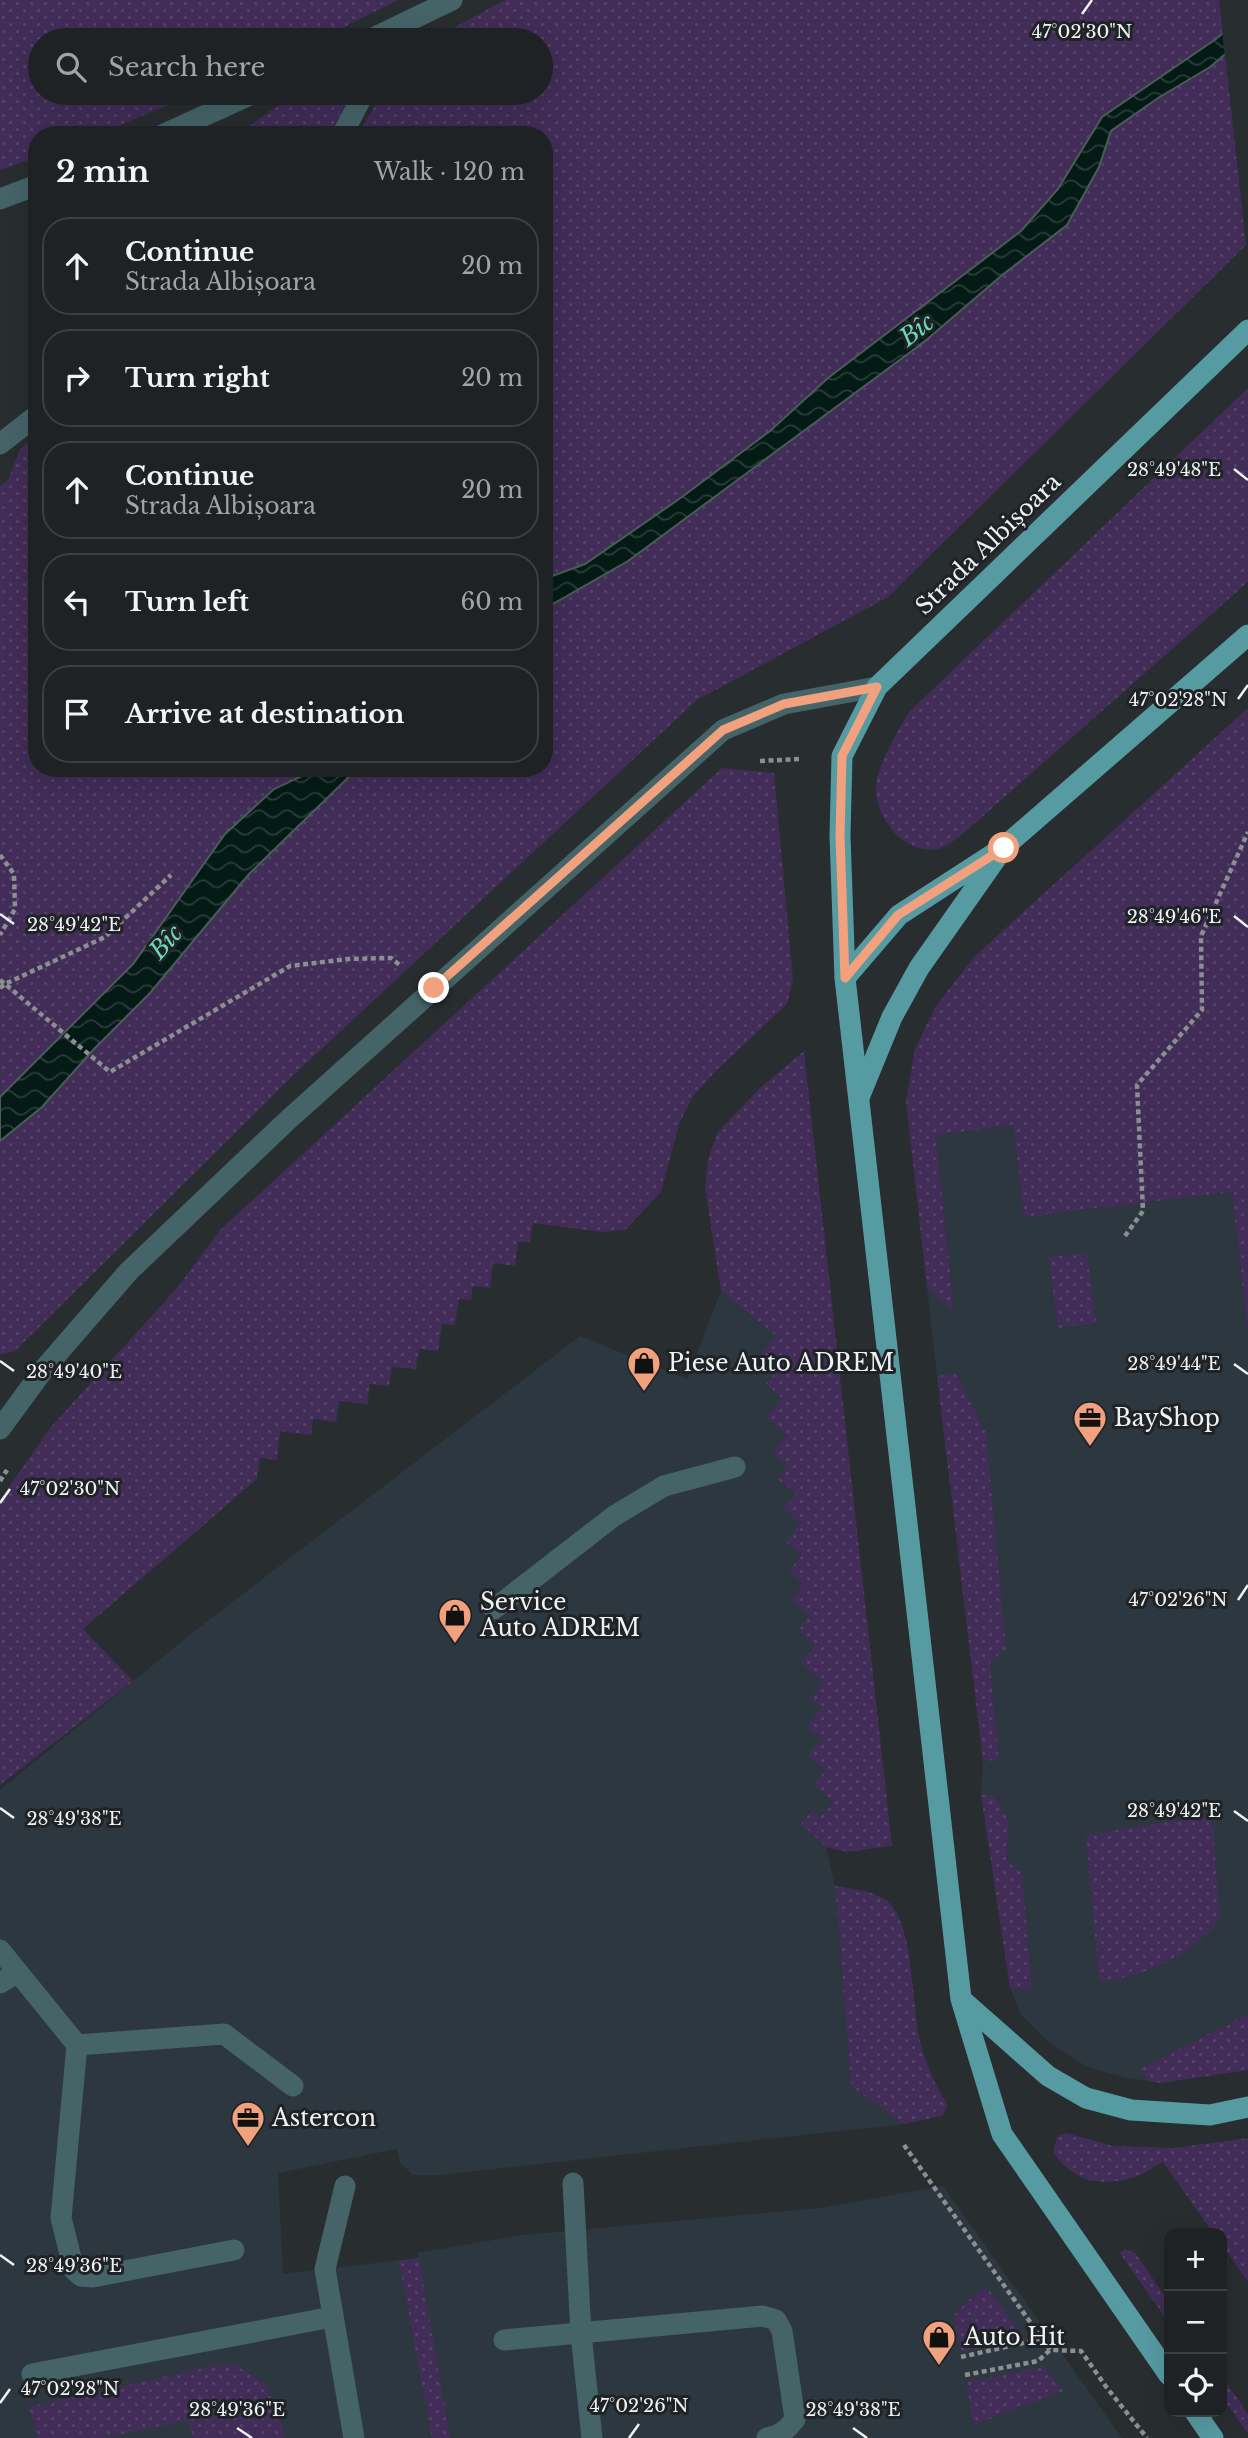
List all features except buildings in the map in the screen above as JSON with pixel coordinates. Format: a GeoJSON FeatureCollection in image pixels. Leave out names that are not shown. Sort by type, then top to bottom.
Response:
{"type":"FeatureCollection","features":[{"type":"Feature","properties":{"kind":"main road","name":"Strada Albișoara"},"geometry":{"type":"LineString","coordinates":[[1164,2368],[1002,2134],[961,1999],[845,978],[840,836],[842,756],[877,687],[1248,330]]}},
{"type":"Feature","properties":{"kind":"main road"},"geometry":{"type":"LineString","coordinates":[[845,978],[898,915],[1004,848],[1248,635]]}},
{"type":"Feature","properties":{"kind":"main road"},"geometry":{"type":"LineString","coordinates":[[859,1097],[892,1017],[919,968],[1004,848]]}},
{"type":"Feature","properties":{"kind":"main road"},"geometry":{"type":"LineString","coordinates":[[961,1999],[1048,2076],[1086,2098],[1131,2110],[1210,2115],[1248,2107]]}},
{"type":"Feature","properties":{"kind":"main road"},"geometry":{"type":"LineString","coordinates":[[1198,2417],[1213,2438]]}},
{"type":"Feature","properties":{"kind":"street"},"geometry":{"type":"LineString","coordinates":[[403,28],[452,0]]}},
{"type":"Feature","properties":{"kind":"street"},"geometry":{"type":"LineString","coordinates":[[182,126],[228,105]]}},
{"type":"Feature","properties":{"kind":"street"},"geometry":{"type":"LineString","coordinates":[[347,126],[358,105]]}},
{"type":"Feature","properties":{"kind":"street"},"geometry":{"type":"LineString","coordinates":[[0,199],[28,189]]}},
{"type":"Feature","properties":{"kind":"street"},"geometry":{"type":"LineString","coordinates":[[0,444],[28,422]]}},
{"type":"Feature","properties":{"kind":"street"},"geometry":{"type":"LineString","coordinates":[[0,1429],[44,1369],[130,1271],[289,1119],[723,730],[784,704],[877,687]]}},
{"type":"Feature","properties":{"kind":"street"},"geometry":{"type":"LineString","coordinates":[[494,1609],[614,1516],[664,1486],[735,1467]]}},
{"type":"Feature","properties":{"kind":"street"},"geometry":{"type":"LineString","coordinates":[[0,1950],[9,1978],[77,2045],[224,2034],[293,2086]]}},
{"type":"Feature","properties":{"kind":"street"},"geometry":{"type":"LineString","coordinates":[[77,2045],[61,2218],[74,2270],[81,2276],[93,2277],[234,2250]]}},
{"type":"Feature","properties":{"kind":"street"},"geometry":{"type":"LineString","coordinates":[[573,2183],[581,2334],[592,2438]]}},
{"type":"Feature","properties":{"kind":"street"},"geometry":{"type":"LineString","coordinates":[[345,2186],[325,2269],[354,2438]]}},
{"type":"Feature","properties":{"kind":"street"},"geometry":{"type":"LineString","coordinates":[[504,2340],[763,2316],[776,2320],[782,2331],[794,2419],[787,2429],[776,2437],[767,2438]]}},
{"type":"Feature","properties":{"kind":"street"},"geometry":{"type":"LineString","coordinates":[[32,2374],[332,2317]]}},
{"type":"Feature","properties":{"kind":"path"},"geometry":{"type":"LineString","coordinates":[[1125,1236],[1143,1211],[1137,1085],[1202,1010],[1201,936],[1248,832]]}},
{"type":"Feature","properties":{"kind":"path"},"geometry":{"type":"LineString","coordinates":[[0,855],[14,874],[15,909],[0,935]]}},
{"type":"Feature","properties":{"kind":"path"},"geometry":{"type":"LineString","coordinates":[[2,984],[105,937],[171,875]]}},
{"type":"Feature","properties":{"kind":"path"},"geometry":{"type":"LineString","coordinates":[[2,984],[110,1072],[290,966],[348,959],[391,958],[434,988]]}},
{"type":"Feature","properties":{"kind":"path"},"geometry":{"type":"LineString","coordinates":[[904,2145],[1049,2350]]}},
{"type":"Feature","properties":{"kind":"path"},"geometry":{"type":"LineString","coordinates":[[961,2357],[1041,2339]]}},
{"type":"Feature","properties":{"kind":"path"},"geometry":{"type":"LineString","coordinates":[[965,2375],[1038,2361],[1049,2350],[1081,2351],[1147,2438]]}},
{"type":"Feature","properties":{"kind":"shaded area"},"geometry":{"type":"Polygon","coordinates":[[[0,0],[398,0],[342,28],[28,28],[28,105],[169,105],[117,126],[28,126],[28,160],[0,170],[0,0]]]}},
{"type":"Feature","properties":{"kind":"shaded area"},"geometry":{"type":"Polygon","coordinates":[[[505,0],[1219,0],[1246,245],[888,597],[697,700],[299,1070],[15,1351],[0,1355],[0,486],[8,480],[20,449],[28,443],[28,777],[553,777],[553,126],[363,126],[376,105],[553,105],[553,28],[453,28],[505,0]]]}},
{"type":"Feature","properties":{"kind":"shaded area"},"geometry":{"type":"Polygon","coordinates":[[[279,105],[345,105],[334,126],[249,126],[279,105]]]}},
{"type":"Feature","properties":{"kind":"shaded area"},"geometry":{"type":"Polygon","coordinates":[[[1248,388],[1248,582],[955,840],[937,849],[925,849],[903,840],[886,822],[880,811],[876,787],[884,759],[909,712],[1248,388]]]}},
{"type":"Feature","properties":{"kind":"shaded area"},"geometry":{"type":"Polygon","coordinates":[[[1248,708],[1248,1335],[1232,1192],[1024,1217],[1013,1125],[936,1135],[954,1311],[927,1288],[906,1101],[915,1049],[935,1007],[975,956],[1248,708]]]}},
{"type":"Feature","properties":{"kind":"shaded area"},"geometry":{"type":"Polygon","coordinates":[[[722,768],[774,773],[793,980],[787,1004],[693,1096],[679,1124],[661,1192],[625,1230],[601,1232],[533,1223],[530,1242],[518,1242],[515,1266],[493,1263],[490,1288],[473,1286],[471,1300],[459,1299],[455,1325],[442,1324],[438,1351],[419,1349],[416,1369],[392,1367],[389,1386],[370,1384],[367,1404],[339,1401],[336,1422],[313,1419],[311,1435],[280,1431],[277,1460],[260,1458],[257,1479],[83,1629],[133,1681],[0,1785],[0,1500],[50,1428],[177,1288],[220,1230],[722,768]]]}},
{"type":"Feature","properties":{"kind":"shaded area"},"geometry":{"type":"Polygon","coordinates":[[[804,1051],[892,1846],[847,1852],[826,1847],[801,1824],[812,1811],[820,1817],[833,1801],[814,1785],[826,1770],[808,1756],[822,1738],[807,1726],[821,1707],[810,1698],[824,1682],[801,1663],[816,1645],[798,1631],[810,1615],[791,1600],[804,1584],[789,1571],[802,1555],[786,1542],[800,1523],[783,1508],[796,1494],[778,1479],[788,1465],[772,1452],[787,1435],[766,1418],[782,1398],[766,1384],[777,1370],[760,1356],[776,1336],[721,1291],[705,1188],[708,1159],[718,1132],[760,1088],[804,1051]]]}},
{"type":"Feature","properties":{"kind":"shaded area"},"geometry":{"type":"Polygon","coordinates":[[[1013,1125],[1024,1217],[1232,1192],[1248,1335],[1248,2014],[1139,2069],[1149,2081],[1087,2067],[1049,2042],[1021,2014],[1010,1988],[1032,1990],[1007,1862],[1009,1819],[994,1795],[981,1795],[983,1761],[999,1760],[990,1662],[955,1373],[937,1376],[927,1288],[954,1310],[936,1134],[1013,1125]]]}},
{"type":"Feature","properties":{"kind":"shaded area"},"geometry":{"type":"Polygon","coordinates":[[[1087,1253],[1096,1323],[1058,1328],[1049,1257],[1087,1253]]]}},
{"type":"Feature","properties":{"kind":"shaded area"},"geometry":{"type":"Polygon","coordinates":[[[721,1291],[776,1336],[777,1371],[788,1465],[801,1523],[804,1584],[824,1682],[821,1707],[822,1738],[833,1801],[820,1817],[801,1824],[826,1847],[835,1886],[851,2085],[904,2124],[439,2175],[413,2175],[400,2163],[397,2149],[278,2173],[283,2274],[418,2258],[417,2253],[523,2235],[820,2208],[943,2186],[1122,2438],[0,2438],[0,1790],[196,1630],[580,1336],[687,1379],[721,1291]]]}},
{"type":"Feature","properties":{"kind":"shaded area"},"geometry":{"type":"Polygon","coordinates":[[[955,1373],[986,1433],[1006,1649],[990,1662],[999,1760],[983,1761],[937,1376],[955,1373]]]}},
{"type":"Feature","properties":{"kind":"shaded area"},"geometry":{"type":"Polygon","coordinates":[[[981,1795],[994,1795],[1009,1819],[1007,1861],[1022,1873],[1032,1990],[1010,1988],[981,1795]]]}},
{"type":"Feature","properties":{"kind":"shaded area"},"geometry":{"type":"Polygon","coordinates":[[[1207,1818],[1213,1826],[1220,1920],[1195,1944],[1166,1963],[1133,1975],[1099,1982],[1086,1835],[1207,1818]]]}},
{"type":"Feature","properties":{"kind":"shaded area"},"geometry":{"type":"Polygon","coordinates":[[[835,1886],[875,1894],[887,1901],[896,1912],[911,1966],[920,2041],[931,2075],[948,2106],[942,2116],[904,2124],[851,2086],[835,1886]]]}},
{"type":"Feature","properties":{"kind":"shaded area"},"geometry":{"type":"Polygon","coordinates":[[[1248,2014],[1248,2070],[1161,2083],[1149,2081],[1139,2069],[1248,2014]]]}},
{"type":"Feature","properties":{"kind":"shaded area"},"geometry":{"type":"Polygon","coordinates":[[[1066,2133],[1113,2146],[1174,2148],[1248,2138],[1248,2282],[1227,2252],[1227,2228],[1209,2228],[1163,2162],[1144,2173],[1120,2181],[1088,2179],[1069,2170],[1053,2152],[1057,2137],[1066,2133]]]}},
{"type":"Feature","properties":{"kind":"shaded area"},"geometry":{"type":"Polygon","coordinates":[[[1125,2249],[1135,2253],[1164,2295],[1164,2316],[1120,2253],[1125,2249]]]}},
{"type":"Feature","properties":{"kind":"shaded area"},"geometry":{"type":"Polygon","coordinates":[[[419,2258],[450,2438],[432,2438],[399,2261],[419,2258]]]}},
{"type":"Feature","properties":{"kind":"shaded area"},"geometry":{"type":"Polygon","coordinates":[[[987,2287],[1025,2339],[960,2352],[954,2315],[987,2287]]]}},
{"type":"Feature","properties":{"kind":"shaded area"},"geometry":{"type":"Polygon","coordinates":[[[234,2364],[265,2384],[277,2408],[285,2438],[193,2438],[188,2420],[105,2438],[37,2438],[29,2407],[217,2365],[234,2364]]]}},
{"type":"Feature","properties":{"kind":"shaded area"},"geometry":{"type":"Polygon","coordinates":[[[1044,2367],[1063,2391],[973,2425],[966,2382],[1044,2367]]]}},
{"type":"Feature","properties":{"kind":"shaded area"},"geometry":{"type":"Polygon","coordinates":[[[1227,2383],[1248,2414],[1248,2434],[1227,2404],[1227,2383]]]}},
{"type":"Feature","properties":{"kind":"water","name":"Bîc"},"geometry":{"type":"Polygon","coordinates":[[[1248,12],[1248,35],[1210,67],[1158,98],[1111,131],[1099,167],[1067,225],[1001,276],[924,342],[628,561],[553,604],[553,576],[585,564],[682,497],[770,431],[828,378],[1021,231],[1058,189],[1102,117],[1216,39],[1248,12]]]}},
{"type":"Feature","properties":{"kind":"water","name":"Bîc"},"geometry":{"type":"Polygon","coordinates":[[[300,777],[349,777],[249,874],[150,993],[95,1048],[42,1107],[0,1141],[0,1097],[133,964],[225,834],[274,789],[300,777]]]}},
{"type":"Feature","properties":{"kind":"pier"},"geometry":{"type":"Polygon","coordinates":[[[1248,8],[1248,40],[1225,59],[1222,30],[1248,8]]]}},
{"type":"Feature","properties":{"kind":"place","name":"Piese Auto ADREM"},"geometry":{"type":"Point","coordinates":[644,1393]}},
{"type":"Feature","properties":{"kind":"place","name":"BayShop"},"geometry":{"type":"Point","coordinates":[1090,1448]}},
{"type":"Feature","properties":{"kind":"place","name":"Service Auto ADREM"},"geometry":{"type":"Point","coordinates":[455,1645]}},
{"type":"Feature","properties":{"kind":"place","name":"Astercon"},"geometry":{"type":"Point","coordinates":[248,2148]}},
{"type":"Feature","properties":{"kind":"place","name":"Auto Hit"},"geometry":{"type":"Point","coordinates":[939,2367]}},
{"type":"Feature","properties":{"kind":"route"},"geometry":{"type":"LineString","coordinates":[[434,988],[723,730],[784,704],[877,687],[842,756],[840,836],[845,978],[898,915],[1004,848]]}}]}
